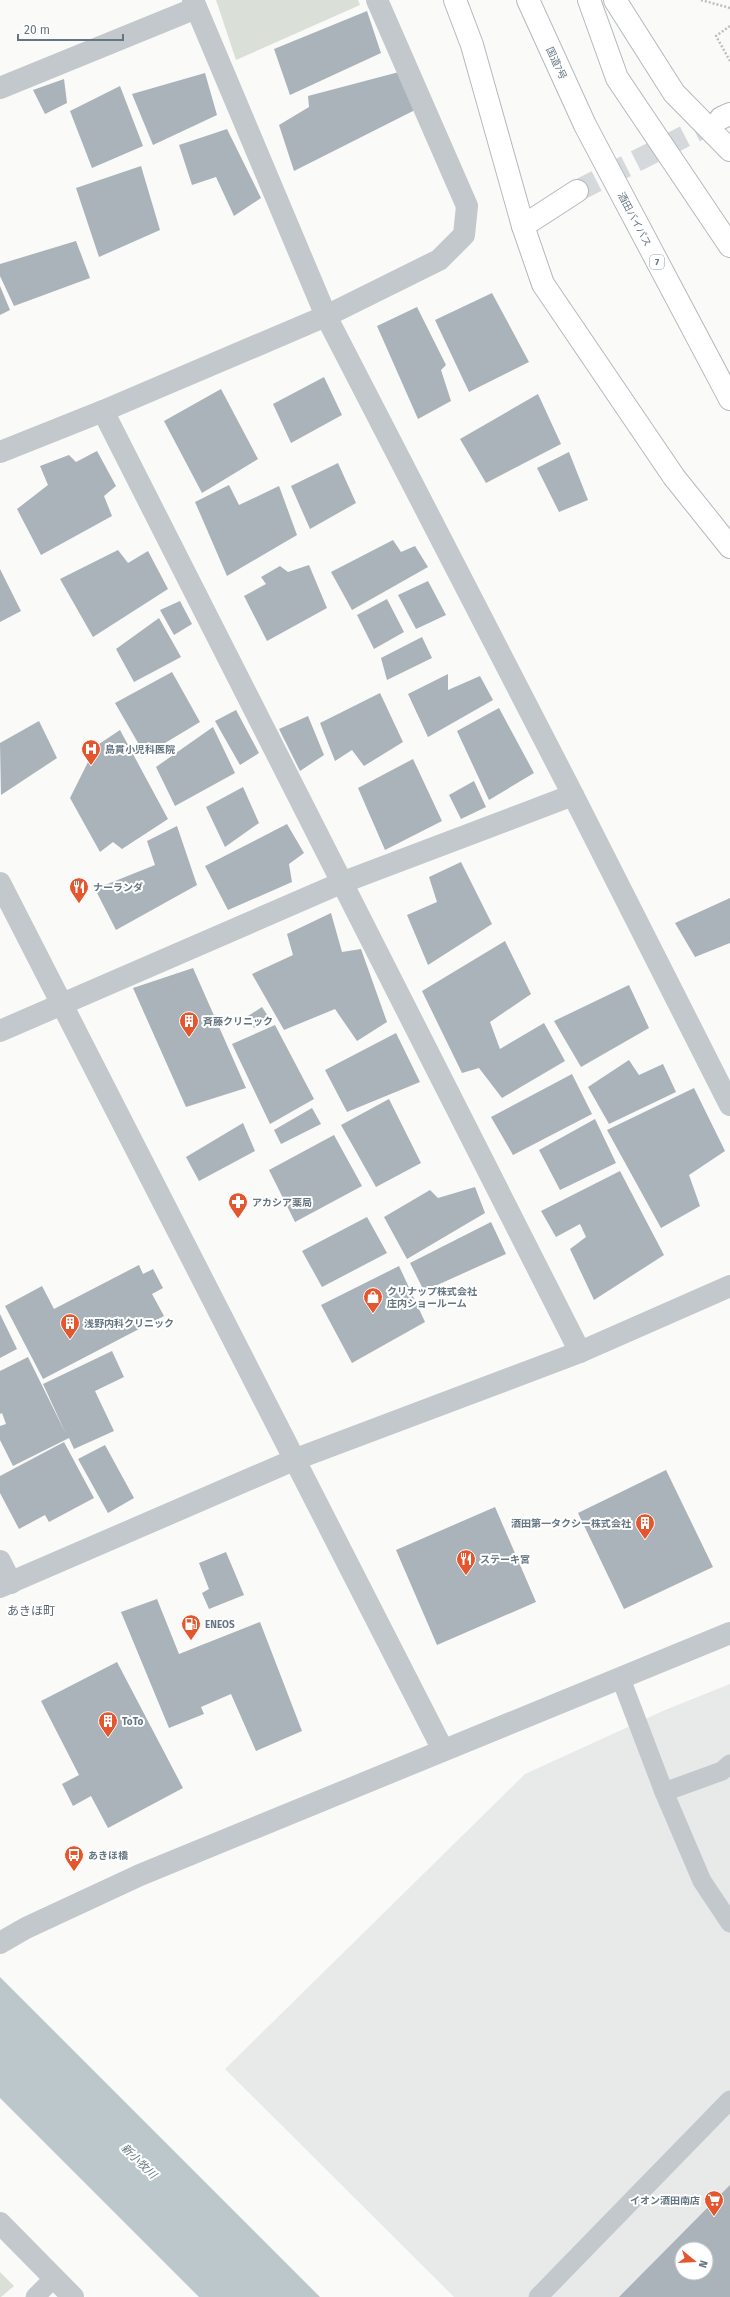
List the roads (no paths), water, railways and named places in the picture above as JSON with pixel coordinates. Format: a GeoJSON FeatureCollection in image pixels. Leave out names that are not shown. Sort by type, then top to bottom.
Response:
{"type":"FeatureCollection","features":[{"type":"Feature","properties":{"kind":"main road"},"geometry":{"type":"LineString","coordinates":[[456,0],[472,45],[523,226],[543,284],[674,477],[730,547]]}},
{"type":"Feature","properties":{"kind":"main road","name":"国道7号"},"geometry":{"type":"LineString","coordinates":[[528,0],[586,125]]}},
{"type":"Feature","properties":{"kind":"main road"},"geometry":{"type":"LineString","coordinates":[[589,0],[617,78],[730,246]]}},
{"type":"Feature","properties":{"kind":"main road"},"geometry":{"type":"LineString","coordinates":[[615,0],[674,93],[730,150]]}},
{"type":"Feature","properties":{"kind":"main road","name":"酒田バイパス"},"geometry":{"type":"LineString","coordinates":[[586,125],[730,398]]}},
{"type":"Feature","properties":{"kind":"main road"},"geometry":{"type":"LineString","coordinates":[[523,226],[577,191]]}},
{"type":"Feature","properties":{"kind":"street"},"geometry":{"type":"LineString","coordinates":[[0,452],[103,411],[326,316],[439,260],[464,235],[467,206],[376,0]]}},
{"type":"Feature","properties":{"kind":"street"},"geometry":{"type":"LineString","coordinates":[[0,88],[195,4],[326,316],[573,795],[730,1105]]}},
{"type":"Feature","properties":{"kind":"street"},"geometry":{"type":"LineString","coordinates":[[103,411],[580,1352]]}},
{"type":"Feature","properties":{"kind":"street"},"geometry":{"type":"LineString","coordinates":[[0,1031],[341,883],[573,795]]}},
{"type":"Feature","properties":{"kind":"street"},"geometry":{"type":"LineString","coordinates":[[0,884],[60,1004],[296,1460],[443,1750]]}},
{"type":"Feature","properties":{"kind":"street"},"geometry":{"type":"LineString","coordinates":[[0,1561],[5,1585],[296,1460],[580,1352],[730,1286]]}},
{"type":"Feature","properties":{"kind":"street"},"geometry":{"type":"LineString","coordinates":[[0,1942],[26,1928],[140,1875],[730,1633]]}},
{"type":"Feature","properties":{"kind":"street"},"geometry":{"type":"LineString","coordinates":[[0,2223],[73,2297]]}},
{"type":"Feature","properties":{"kind":"lane"},"geometry":{"type":"LineString","coordinates":[[621,1678],[664,1792],[702,1882],[730,1923]]}},
{"type":"Feature","properties":{"kind":"lane"},"geometry":{"type":"LineString","coordinates":[[664,1792],[722,1771],[730,1764]]}},
{"type":"Feature","properties":{"kind":"lane"},"geometry":{"type":"LineString","coordinates":[[538,2297],[730,2100]]}},
{"type":"Feature","properties":{"kind":"lane"},"geometry":{"type":"LineString","coordinates":[[35,2297],[54,2278]]}},
{"type":"Feature","properties":{"kind":"water","name":"新小牧川"},"geometry":{"type":"Polygon","coordinates":[[[0,1977],[320,2297],[199,2297],[0,2098],[0,1977]]]}},
{"type":"Feature","properties":{"kind":"tunnel"},"geometry":{"type":"LineString","coordinates":[[577,191],[721,118]]}},
{"type":"Feature","properties":{"kind":"place","name":"島貫小児科医院"},"geometry":{"type":"Point","coordinates":[91,766]}},
{"type":"Feature","properties":{"kind":"place","name":"ナーランダ"},"geometry":{"type":"Point","coordinates":[79,904]}},
{"type":"Feature","properties":{"kind":"place","name":"斉藤クリニック"},"geometry":{"type":"Point","coordinates":[189,1038]}},
{"type":"Feature","properties":{"kind":"place","name":"アカシア薬局"},"geometry":{"type":"Point","coordinates":[238,1219]}},
{"type":"Feature","properties":{"kind":"place","name":"クリナップ株式会社 庄内ショールーム"},"geometry":{"type":"Point","coordinates":[373,1314]}},
{"type":"Feature","properties":{"kind":"place","name":"浅野内科クリニック"},"geometry":{"type":"Point","coordinates":[70,1340]}},
{"type":"Feature","properties":{"kind":"place","name":"酒田第一タクシー株式会社"},"geometry":{"type":"Point","coordinates":[645,1540]}},
{"type":"Feature","properties":{"kind":"place","name":"ステーキ宮"},"geometry":{"type":"Point","coordinates":[466,1576]}},
{"type":"Feature","properties":{"kind":"place","name":"ENEOS"},"geometry":{"type":"Point","coordinates":[191,1641]}},
{"type":"Feature","properties":{"kind":"place","name":"ToTo"},"geometry":{"type":"Point","coordinates":[108,1738]}},
{"type":"Feature","properties":{"kind":"place","name":"あきほ橋"},"geometry":{"type":"Point","coordinates":[74,1872]}},
{"type":"Feature","properties":{"kind":"place","name":"イオン酒田南店"},"geometry":{"type":"Point","coordinates":[714,2217]}},
{"type":"Feature","properties":{"kind":"district","name":"あきほ町"},"geometry":{"type":"Point","coordinates":[31,1611]}}]}
